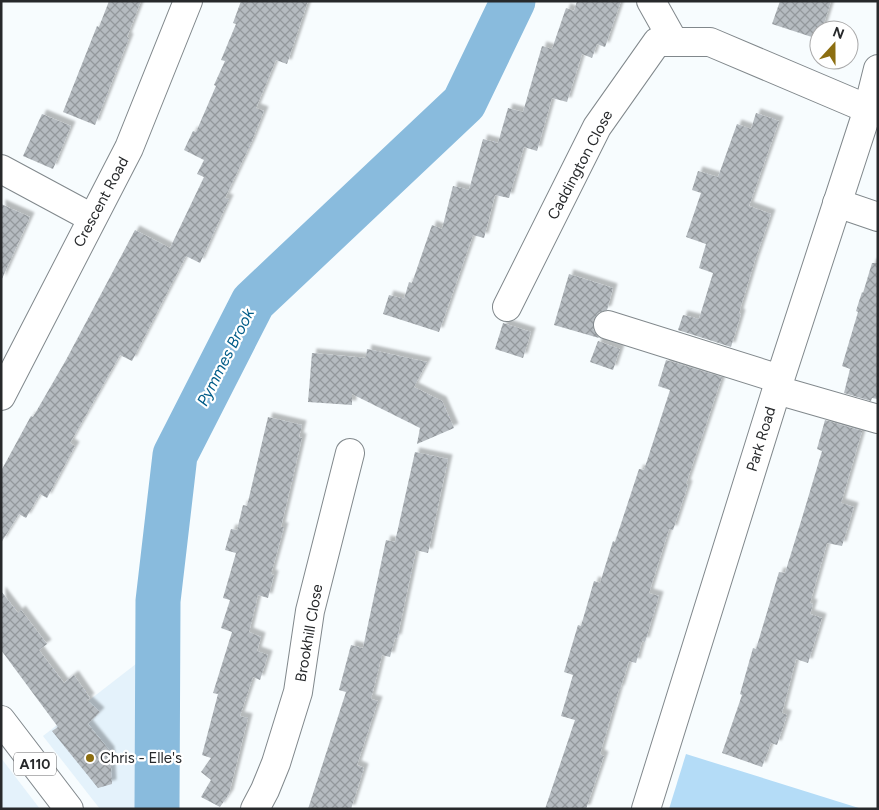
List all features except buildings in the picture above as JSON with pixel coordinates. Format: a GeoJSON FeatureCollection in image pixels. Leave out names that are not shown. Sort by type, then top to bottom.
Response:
{"type":"FeatureCollection","features":[{"type":"Feature","properties":{"kind":"street","name":"Crescent Road"},"geometry":{"type":"LineString","coordinates":[[1,396],[129,148],[188,1]]}},
{"type":"Feature","properties":{"kind":"street"},"geometry":{"type":"LineString","coordinates":[[651,1],[674,42]]}},
{"type":"Feature","properties":{"kind":"street","name":"Caddington Close"},"geometry":{"type":"LineString","coordinates":[[507,307],[597,127],[657,42],[710,42],[868,109]]}},
{"type":"Feature","properties":{"kind":"street","name":"Park Road"},"geometry":{"type":"LineString","coordinates":[[646,809],[779,384],[868,109],[878,69]]}},
{"type":"Feature","properties":{"kind":"street"},"geometry":{"type":"LineString","coordinates":[[1,169],[92,218]]}},
{"type":"Feature","properties":{"kind":"street"},"geometry":{"type":"LineString","coordinates":[[837,204],[878,217]]}},
{"type":"Feature","properties":{"kind":"street"},"geometry":{"type":"LineString","coordinates":[[608,325],[878,419]]}},
{"type":"Feature","properties":{"kind":"street","name":"Brookhill Close"},"geometry":{"type":"LineString","coordinates":[[255,809],[276,763],[298,692],[310,611],[350,453]]}},
{"type":"Feature","properties":{"kind":"street","name":"A110"},"geometry":{"type":"LineString","coordinates":[[1,720],[69,809]]}},
{"type":"Feature","properties":{"kind":"shaded area"},"geometry":{"type":"Polygon","coordinates":[[[154,650],[164,809],[100,809],[43,736],[154,650]]]}},
{"type":"Feature","properties":{"kind":"shaded area"},"geometry":{"type":"Polygon","coordinates":[[[686,754],[862,809],[669,809],[686,754]]]}},
{"type":"Feature","properties":{"kind":"shaded area"},"geometry":{"type":"Polygon","coordinates":[[[1,758],[40,809],[1,809],[1,758]]]}},
{"type":"Feature","properties":{"kind":"waterway","name":"Pymmes Brook"},"geometry":{"type":"LineString","coordinates":[[157,809],[158,601],[175,455],[253,302],[464,103],[513,1]]}},
{"type":"Feature","properties":{"kind":"place","name":"Chris - Elle's"},"geometry":{"type":"Point","coordinates":[90,758]}}]}
